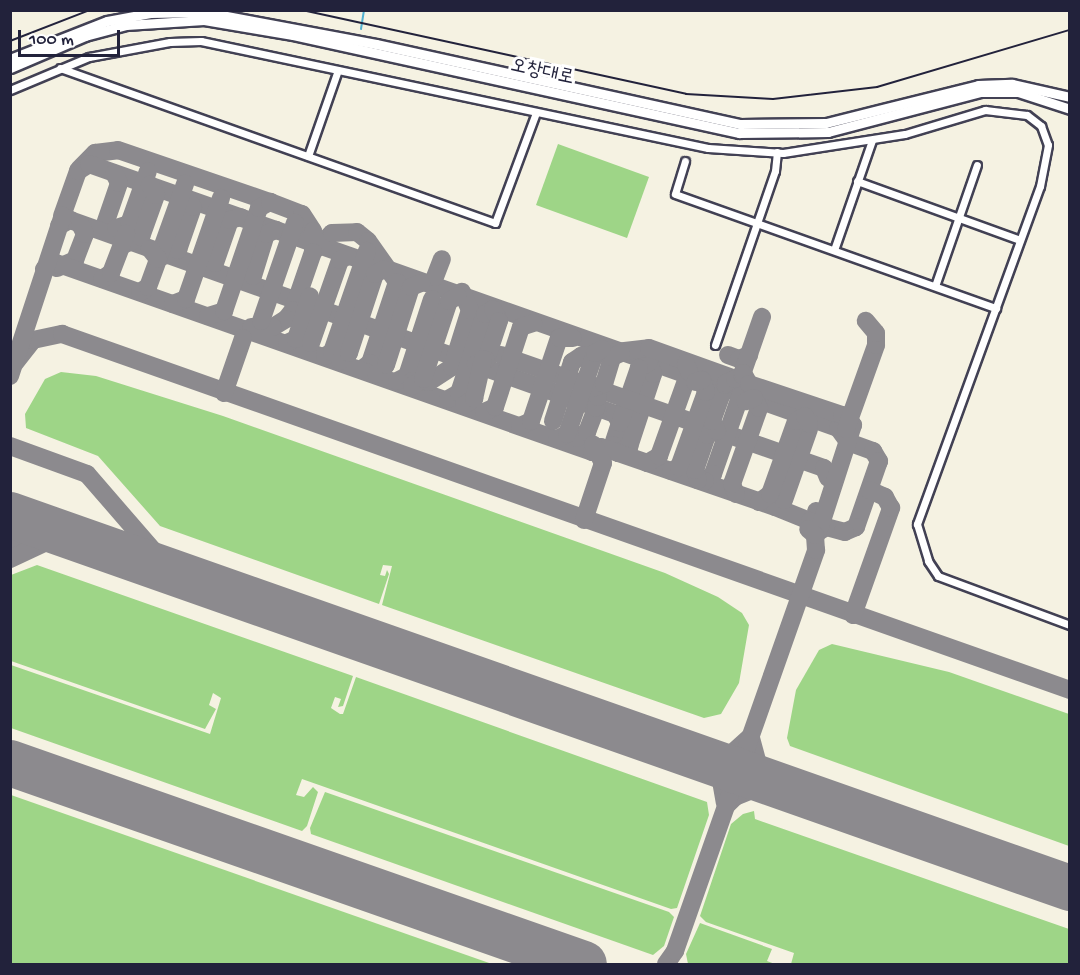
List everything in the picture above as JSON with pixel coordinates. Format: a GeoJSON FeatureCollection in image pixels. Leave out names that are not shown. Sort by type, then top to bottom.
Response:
{"type":"FeatureCollection","features":[{"type":"Feature","properties":{"kind":"main road","name":"오창대로"},"geometry":{"type":"LineString","coordinates":[[10,59],[84,27],[161,13],[235,16],[345,42],[740,124],[826,123],[978,85],[1012,84],[1070,98]]}},
{"type":"Feature","properties":{"kind":"main road","name":"오창대로"},"geometry":{"type":"LineString","coordinates":[[10,68],[85,36],[126,25],[182,19],[253,27],[345,42]]}},
{"type":"Feature","properties":{"kind":"main road","name":"오창대로"},"geometry":{"type":"LineString","coordinates":[[375,48],[739,133],[828,132],[980,92],[1018,92],[1070,110]]}},
{"type":"Feature","properties":{"kind":"street"},"geometry":{"type":"LineString","coordinates":[[10,90],[60,68],[109,52],[170,42],[201,41],[708,148],[777,152],[872,140],[985,110],[1027,115],[1041,126],[1048,144],[1040,186],[917,524],[920,539],[938,576],[1070,625]]}},
{"type":"Feature","properties":{"kind":"street"},"geometry":{"type":"LineString","coordinates":[[60,68],[495,223],[536,113]]}},
{"type":"Feature","properties":{"kind":"street"},"geometry":{"type":"LineString","coordinates":[[308,156],[338,70]]}},
{"type":"Feature","properties":{"kind":"street"},"geometry":{"type":"LineString","coordinates":[[834,250],[872,140]]}},
{"type":"Feature","properties":{"kind":"street"},"geometry":{"type":"LineString","coordinates":[[715,345],[775,171],[777,152]]}},
{"type":"Feature","properties":{"kind":"street"},"geometry":{"type":"LineString","coordinates":[[686,160],[675,194],[996,308]]}},
{"type":"Feature","properties":{"kind":"street"},"geometry":{"type":"LineString","coordinates":[[935,286],[977,165]]}},
{"type":"Feature","properties":{"kind":"street"},"geometry":{"type":"LineString","coordinates":[[857,182],[1020,240]]}},
{"type":"Feature","properties":{"kind":"green space"},"geometry":{"type":"Polygon","coordinates":[[[558,144],[649,177],[627,238],[536,205],[558,144]]]}},
{"type":"Feature","properties":{"kind":"green space"},"geometry":{"type":"Polygon","coordinates":[[[61,372],[96,376],[223,416],[665,573],[718,597],[742,613],[749,625],[739,683],[721,714],[704,718],[382,605],[392,566],[383,565],[380,575],[385,576],[387,570],[389,574],[379,604],[160,526],[98,456],[26,428],[25,414],[45,379],[61,372]]]}},
{"type":"Feature","properties":{"kind":"green space"},"geometry":{"type":"Polygon","coordinates":[[[37,565],[353,676],[343,706],[338,707],[341,699],[335,697],[331,708],[340,714],[343,714],[356,677],[707,802],[709,815],[677,908],[671,909],[302,779],[296,795],[304,797],[313,787],[318,792],[307,826],[302,831],[11,728],[11,665],[210,734],[221,698],[213,693],[209,705],[216,709],[205,729],[11,661],[11,575],[37,565]]]}},
{"type":"Feature","properties":{"kind":"green space"},"geometry":{"type":"Polygon","coordinates":[[[832,644],[949,672],[1069,714],[1069,846],[790,746],[787,738],[796,690],[819,650],[832,644]]]}},
{"type":"Feature","properties":{"kind":"green space"},"geometry":{"type":"Polygon","coordinates":[[[325,792],[669,912],[674,917],[664,946],[653,955],[311,834],[310,828],[325,792]]]}},
{"type":"Feature","properties":{"kind":"green space"},"geometry":{"type":"Polygon","coordinates":[[[11,795],[492,964],[11,964],[11,795]]]}},
{"type":"Feature","properties":{"kind":"green space"},"geometry":{"type":"Polygon","coordinates":[[[754,811],[755,819],[1069,929],[1069,964],[791,964],[794,953],[706,922],[700,916],[731,824],[743,814],[754,811]]]}},
{"type":"Feature","properties":{"kind":"green space"},"geometry":{"type":"Polygon","coordinates":[[[700,923],[772,949],[767,961],[775,964],[688,964],[686,954],[700,923]]]}},
{"type":"Feature","properties":{"kind":"waterway"},"geometry":{"type":"LineString","coordinates":[[361,29],[364,10]]}},
{"type":"Feature","properties":{"kind":"taxiway"},"geometry":{"type":"LineString","coordinates":[[79,169],[95,153],[118,150],[270,202]]}},
{"type":"Feature","properties":{"kind":"taxiway"},"geometry":{"type":"LineString","coordinates":[[62,216],[78,171],[89,164],[838,428],[848,442],[873,451],[879,461],[856,527],[845,532],[826,527],[818,532],[816,511]]}},
{"type":"Feature","properties":{"kind":"taxiway"},"geometry":{"type":"LineString","coordinates":[[116,228],[129,224],[148,171]]}},
{"type":"Feature","properties":{"kind":"taxiway"},"geometry":{"type":"LineString","coordinates":[[105,224],[119,183],[114,173]]}},
{"type":"Feature","properties":{"kind":"taxiway"},"geometry":{"type":"LineString","coordinates":[[158,259],[185,184]]}},
{"type":"Feature","properties":{"kind":"taxiway"},"geometry":{"type":"LineString","coordinates":[[123,245],[141,237],[156,195],[150,185]]}},
{"type":"Feature","properties":{"kind":"taxiway"},"geometry":{"type":"LineString","coordinates":[[159,258],[178,250],[193,207],[186,198]]}},
{"type":"Feature","properties":{"kind":"taxiway"},"geometry":{"type":"LineString","coordinates":[[173,304],[186,299],[221,198]]}},
{"type":"Feature","properties":{"kind":"taxiway"},"geometry":{"type":"LineString","coordinates":[[208,316],[224,311],[259,208],[270,202],[302,214],[313,231],[313,252],[293,310],[286,319],[273,327],[251,327]]}},
{"type":"Feature","properties":{"kind":"taxiway"},"geometry":{"type":"LineString","coordinates":[[10,376],[63,215]]}},
{"type":"Feature","properties":{"kind":"taxiway"},"geometry":{"type":"LineString","coordinates":[[215,263],[230,220],[241,217]]}},
{"type":"Feature","properties":{"kind":"taxiway"},"geometry":{"type":"LineString","coordinates":[[59,226],[70,220],[615,414],[620,423],[613,445],[618,453],[629,447],[653,374],[649,362],[639,368],[620,423]]}},
{"type":"Feature","properties":{"kind":"taxiway"},"geometry":{"type":"LineString","coordinates":[[261,321],[295,223]]}},
{"type":"Feature","properties":{"kind":"taxiway"},"geometry":{"type":"LineString","coordinates":[[57,268],[75,260],[85,234],[80,224]]}},
{"type":"Feature","properties":{"kind":"taxiway"},"geometry":{"type":"LineString","coordinates":[[253,276],[266,234],[276,230]]}},
{"type":"Feature","properties":{"kind":"taxiway"},"geometry":{"type":"LineString","coordinates":[[313,252],[332,233],[357,232],[368,241],[397,282],[370,363],[362,369]]}},
{"type":"Feature","properties":{"kind":"taxiway"},"geometry":{"type":"LineString","coordinates":[[102,279],[111,273],[126,234]]}},
{"type":"Feature","properties":{"kind":"taxiway"},"geometry":{"type":"LineString","coordinates":[[140,292],[148,287],[158,259],[150,249]]}},
{"type":"Feature","properties":{"kind":"taxiway"},"geometry":{"type":"LineString","coordinates":[[325,356],[332,352],[367,251]]}},
{"type":"Feature","properties":{"kind":"taxiway"},"geometry":{"type":"LineString","coordinates":[[311,343],[340,260],[348,256]]}},
{"type":"Feature","properties":{"kind":"taxiway"},"geometry":{"type":"LineString","coordinates":[[435,277],[442,259]]}},
{"type":"Feature","properties":{"kind":"taxiway"},"geometry":{"type":"LineString","coordinates":[[44,269],[56,263],[592,452],[601,447],[775,507],[810,521],[816,536]]}},
{"type":"Feature","properties":{"kind":"taxiway"},"geometry":{"type":"LineString","coordinates":[[340,361],[349,353],[375,274],[384,269]]}},
{"type":"Feature","properties":{"kind":"taxiway"},"geometry":{"type":"LineString","coordinates":[[376,374],[386,365],[411,287],[421,283]]}},
{"type":"Feature","properties":{"kind":"taxiway"},"geometry":{"type":"LineString","coordinates":[[412,381],[429,382],[452,367],[470,310],[462,292]]}},
{"type":"Feature","properties":{"kind":"taxiway"},"geometry":{"type":"LineString","coordinates":[[287,343],[296,339],[310,296]]}},
{"type":"Feature","properties":{"kind":"taxiway"},"geometry":{"type":"LineString","coordinates":[[412,386],[423,379],[449,301],[458,296]]}},
{"type":"Feature","properties":{"kind":"taxiway"},"geometry":{"type":"LineString","coordinates":[[397,381],[407,376],[432,299]]}},
{"type":"Feature","properties":{"kind":"taxiway"},"geometry":{"type":"LineString","coordinates":[[448,399],[459,393],[485,314],[493,309],[499,321],[486,360],[476,364]]}},
{"type":"Feature","properties":{"kind":"taxiway"},"geometry":{"type":"LineString","coordinates":[[739,383],[762,317]]}},
{"type":"Feature","properties":{"kind":"taxiway"},"geometry":{"type":"LineString","coordinates":[[846,429],[876,345],[876,333],[866,321]]}},
{"type":"Feature","properties":{"kind":"taxiway"},"geometry":{"type":"LineString","coordinates":[[484,412],[495,407],[521,327],[533,323]]}},
{"type":"Feature","properties":{"kind":"taxiway"},"geometry":{"type":"LineString","coordinates":[[15,363],[33,340],[62,334],[1070,690]]}},
{"type":"Feature","properties":{"kind":"taxiway"},"geometry":{"type":"LineString","coordinates":[[224,393],[243,338]]}},
{"type":"Feature","properties":{"kind":"taxiway"},"geometry":{"type":"LineString","coordinates":[[520,426],[531,421],[559,338],[573,338]]}},
{"type":"Feature","properties":{"kind":"taxiway"},"geometry":{"type":"LineString","coordinates":[[553,421],[572,362],[581,356],[649,348],[735,379],[736,379],[741,394],[713,474],[705,481],[698,480],[695,470],[707,435],[717,431],[712,421],[726,383],[735,379],[742,375],[743,373],[749,384],[842,415],[853,425],[820,527]]}},
{"type":"Feature","properties":{"kind":"taxiway"},"geometry":{"type":"LineString","coordinates":[[557,439],[567,434],[595,353],[602,349]]}},
{"type":"Feature","properties":{"kind":"taxiway"},"geometry":{"type":"LineString","coordinates":[[577,438],[587,432],[596,408],[598,397],[593,388],[604,384],[612,357],[621,353]]}},
{"type":"Feature","properties":{"kind":"taxiway"},"geometry":{"type":"LineString","coordinates":[[501,355],[824,468],[828,478]]}},
{"type":"Feature","properties":{"kind":"taxiway"},"geometry":{"type":"LineString","coordinates":[[728,355],[739,359],[749,355]]}},
{"type":"Feature","properties":{"kind":"taxiway"},"geometry":{"type":"LineString","coordinates":[[464,405],[474,399],[483,359]]}},
{"type":"Feature","properties":{"kind":"taxiway"},"geometry":{"type":"LineString","coordinates":[[647,463],[659,456],[689,372],[686,364]]}},
{"type":"Feature","properties":{"kind":"taxiway"},"geometry":{"type":"LineString","coordinates":[[671,471],[679,467],[706,392],[702,380],[695,382]]}},
{"type":"Feature","properties":{"kind":"taxiway"},"geometry":{"type":"LineString","coordinates":[[736,494],[732,484],[759,408],[754,398],[746,401]]}},
{"type":"Feature","properties":{"kind":"taxiway"},"geometry":{"type":"LineString","coordinates":[[759,502],[770,494],[796,421],[805,416],[809,424]]}},
{"type":"Feature","properties":{"kind":"taxiway"},"geometry":{"type":"LineString","coordinates":[[784,500],[809,429]]}},
{"type":"Feature","properties":{"kind":"taxiway"},"geometry":{"type":"LineString","coordinates":[[584,520],[603,463],[593,444]]}},
{"type":"Feature","properties":{"kind":"taxiway"},"geometry":{"type":"LineString","coordinates":[[10,446],[87,474],[171,571]]}},
{"type":"Feature","properties":{"kind":"taxiway"},"geometry":{"type":"LineString","coordinates":[[853,615],[891,508],[885,497],[869,490]]}},
{"type":"Feature","properties":{"kind":"taxiway"},"geometry":{"type":"LineString","coordinates":[[666,964],[675,951],[816,550],[815,535],[808,529]]}},
{"type":"Feature","properties":{"kind":"taxiway"},"geometry":{"type":"LineString","coordinates":[[10,540],[44,531]]}},
{"type":"Feature","properties":{"kind":"taxiway"},"geometry":{"type":"LineString","coordinates":[[10,559],[46,542],[77,538]]}},
{"type":"Feature","properties":{"kind":"taxiway"},"geometry":{"type":"LineString","coordinates":[[700,758],[730,755],[749,738]]}},
{"type":"Feature","properties":{"kind":"taxiway"},"geometry":{"type":"LineString","coordinates":[[751,738],[758,764],[786,788]]}},
{"type":"Feature","properties":{"kind":"taxiway"},"geometry":{"type":"LineString","coordinates":[[700,758],[721,781],[725,803]]}},
{"type":"Feature","properties":{"kind":"taxiway"},"geometry":{"type":"LineString","coordinates":[[726,806],[735,797],[752,790],[785,788]]}},
{"type":"Feature","properties":{"kind":"runway"},"geometry":{"type":"LineString","coordinates":[[10,515],[1070,888]]}},
{"type":"Feature","properties":{"kind":"runway"},"geometry":{"type":"LineString","coordinates":[[10,763],[584,964]]}},
{"type":"Feature","properties":{"kind":"railway"},"geometry":{"type":"LineString","coordinates":[[10,41],[90,10]]}},
{"type":"Feature","properties":{"kind":"railway"},"geometry":{"type":"LineString","coordinates":[[302,10],[686,94],[773,99],[877,87],[1070,30]]}}]}
